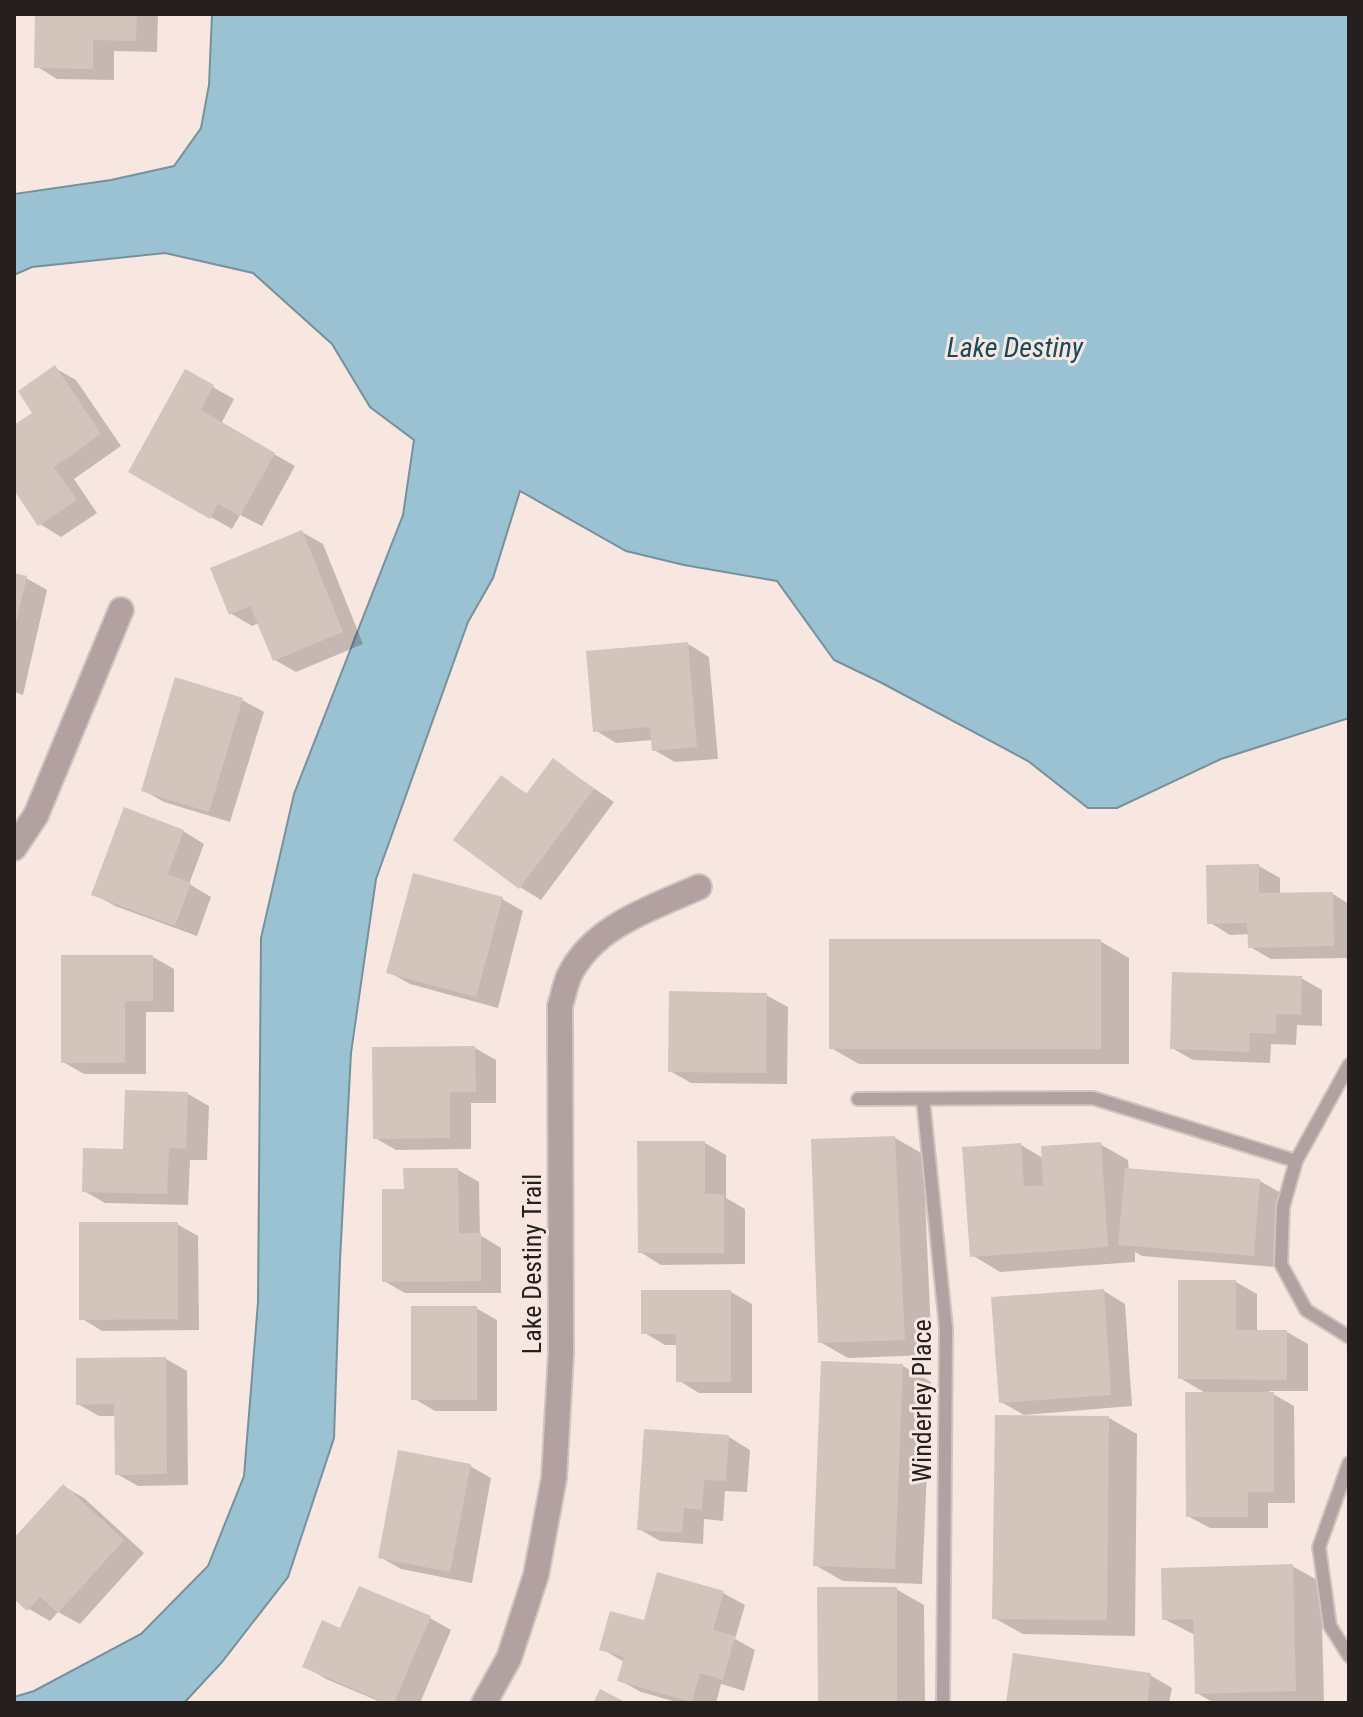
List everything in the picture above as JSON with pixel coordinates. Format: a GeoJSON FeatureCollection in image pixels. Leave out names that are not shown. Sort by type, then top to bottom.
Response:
{"type":"FeatureCollection","features":[{"type":"Feature","properties":{"kind":"street"},"geometry":{"type":"LineString","coordinates":[[14,848],[36,815],[121,610]]}},
{"type":"Feature","properties":{"kind":"street","name":"Lake Destiny Trail"},"geometry":{"type":"LineString","coordinates":[[484,1703],[509,1658],[536,1575],[554,1478],[561,1353],[560,1006],[569,976],[592,944],[628,919],[699,887]]}},
{"type":"Feature","properties":{"kind":"lane"},"geometry":{"type":"LineString","coordinates":[[1349,1065],[1296,1161],[1283,1207],[1281,1264],[1306,1310],[1349,1337]]}},
{"type":"Feature","properties":{"kind":"lane"},"geometry":{"type":"LineString","coordinates":[[858,1099],[1093,1098],[1296,1161]]}},
{"type":"Feature","properties":{"kind":"lane","name":"Winderley Place"},"geometry":{"type":"LineString","coordinates":[[923,1099],[946,1328],[943,1703]]}},
{"type":"Feature","properties":{"kind":"lane"},"geometry":{"type":"LineString","coordinates":[[1349,1463],[1319,1547],[1330,1626],[1349,1656]]}},
{"type":"Feature","properties":{"kind":"water","name":"Lake Destiny"},"geometry":{"type":"Polygon","coordinates":[[[212,14],[1349,14],[1349,718],[1221,759],[1117,808],[1088,808],[1028,761],[834,660],[777,581],[684,565],[626,551],[520,491],[493,578],[468,622],[376,879],[351,1053],[334,1438],[288,1577],[222,1662],[184,1703],[14,1703],[14,1697],[34,1691],[141,1634],[208,1566],[244,1476],[258,1302],[261,938],[294,794],[403,515],[414,440],[370,407],[332,344],[253,273],[165,253],[32,267],[14,275],[14,194],[111,180],[174,166],[201,128],[209,85],[212,14]]]}},
{"type":"Feature","properties":{"kind":"building"},"geometry":{"type":"Polygon","coordinates":[[[35,14],[137,14],[136,41],[93,40],[93,69],[34,68],[35,14]]]}},
{"type":"Feature","properties":{"kind":"building"},"geometry":{"type":"Polygon","coordinates":[[[55,365],[101,434],[54,467],[77,500],[38,526],[14,490],[14,425],[32,413],[18,391],[55,365]]]}},
{"type":"Feature","properties":{"kind":"building"},"geometry":{"type":"Polygon","coordinates":[[[185,369],[214,385],[201,410],[275,453],[240,516],[218,504],[210,519],[128,472],[185,369]]]}},
{"type":"Feature","properties":{"kind":"building"},"geometry":{"type":"Polygon","coordinates":[[[302,530],[343,632],[273,661],[250,606],[229,615],[210,568],[302,530]]]}},
{"type":"Feature","properties":{"kind":"building"},"geometry":{"type":"Polygon","coordinates":[[[14,573],[27,576],[15,627],[14,627],[14,573]]]}},
{"type":"Feature","properties":{"kind":"building"},"geometry":{"type":"Polygon","coordinates":[[[688,642],[697,747],[652,751],[650,727],[593,732],[586,651],[688,642]]]}},
{"type":"Feature","properties":{"kind":"building"},"geometry":{"type":"Polygon","coordinates":[[[175,677],[243,698],[209,812],[141,791],[175,677]]]}},
{"type":"Feature","properties":{"kind":"building"},"geometry":{"type":"Polygon","coordinates":[[[553,758],[594,789],[519,889],[453,840],[501,775],[526,794],[553,758]]]}},
{"type":"Feature","properties":{"kind":"building"},"geometry":{"type":"Polygon","coordinates":[[[124,807],[184,830],[168,874],[191,883],[175,926],[91,895],[124,807]]]}},
{"type":"Feature","properties":{"kind":"building"},"geometry":{"type":"Polygon","coordinates":[[[1259,864],[1259,893],[1333,892],[1334,946],[1248,948],[1247,923],[1207,924],[1206,865],[1259,864]]]}},
{"type":"Feature","properties":{"kind":"building"},"geometry":{"type":"Polygon","coordinates":[[[413,873],[503,897],[476,997],[386,973],[413,873]]]}},
{"type":"Feature","properties":{"kind":"building"},"geometry":{"type":"Polygon","coordinates":[[[829,939],[1101,939],[1101,1049],[829,1049],[829,939]]]}},
{"type":"Feature","properties":{"kind":"building"},"geometry":{"type":"Polygon","coordinates":[[[61,955],[153,955],[153,1001],[125,1001],[125,1063],[61,1063],[61,955]]]}},
{"type":"Feature","properties":{"kind":"building"},"geometry":{"type":"Polygon","coordinates":[[[1172,972],[1302,976],[1301,1015],[1276,1014],[1276,1034],[1250,1033],[1249,1052],[1170,1049],[1172,972]]]}},
{"type":"Feature","properties":{"kind":"building"},"geometry":{"type":"Polygon","coordinates":[[[669,991],[767,993],[766,1073],[668,1072],[669,991]]]}},
{"type":"Feature","properties":{"kind":"building"},"geometry":{"type":"Polygon","coordinates":[[[475,1046],[476,1092],[450,1092],[450,1138],[373,1139],[372,1047],[475,1046]]]}},
{"type":"Feature","properties":{"kind":"building"},"geometry":{"type":"Polygon","coordinates":[[[125,1090],[188,1092],[186,1149],[169,1148],[167,1194],[82,1192],[83,1148],[123,1149],[125,1090]]]}},
{"type":"Feature","properties":{"kind":"building"},"geometry":{"type":"Polygon","coordinates":[[[895,1136],[905,1340],[818,1343],[811,1139],[895,1136]]]}},
{"type":"Feature","properties":{"kind":"building"},"geometry":{"type":"Polygon","coordinates":[[[637,1141],[705,1141],[705,1194],[724,1194],[724,1253],[638,1253],[637,1141]]]}},
{"type":"Feature","properties":{"kind":"building"},"geometry":{"type":"Polygon","coordinates":[[[1101,1142],[1108,1247],[970,1257],[962,1147],[1021,1143],[1024,1186],[1043,1185],[1041,1146],[1101,1142]]]}},
{"type":"Feature","properties":{"kind":"building"},"geometry":{"type":"Polygon","coordinates":[[[403,1168],[458,1168],[459,1233],[481,1233],[481,1281],[382,1282],[382,1189],[404,1189],[403,1168]]]}},
{"type":"Feature","properties":{"kind":"building"},"geometry":{"type":"Polygon","coordinates":[[[1125,1168],[1260,1179],[1254,1256],[1118,1245],[1125,1168]]]}},
{"type":"Feature","properties":{"kind":"building"},"geometry":{"type":"Polygon","coordinates":[[[79,1222],[178,1222],[178,1319],[79,1320],[79,1222]]]}},
{"type":"Feature","properties":{"kind":"building"},"geometry":{"type":"Polygon","coordinates":[[[1178,1280],[1236,1280],[1236,1330],[1287,1330],[1287,1380],[1178,1379],[1178,1280]]]}},
{"type":"Feature","properties":{"kind":"building"},"geometry":{"type":"Polygon","coordinates":[[[1104,1289],[1111,1395],[999,1403],[991,1297],[1104,1289]]]}},
{"type":"Feature","properties":{"kind":"building"},"geometry":{"type":"Polygon","coordinates":[[[641,1290],[731,1290],[731,1382],[676,1382],[676,1334],[641,1334],[641,1290]]]}},
{"type":"Feature","properties":{"kind":"building"},"geometry":{"type":"Polygon","coordinates":[[[411,1306],[477,1306],[477,1400],[411,1400],[411,1306]]]}},
{"type":"Feature","properties":{"kind":"building"},"geometry":{"type":"Polygon","coordinates":[[[166,1357],[167,1474],[115,1475],[114,1404],[76,1405],[76,1358],[166,1357]]]}},
{"type":"Feature","properties":{"kind":"building"},"geometry":{"type":"Polygon","coordinates":[[[821,1361],[903,1364],[895,1569],[813,1566],[821,1361]]]}},
{"type":"Feature","properties":{"kind":"building"},"geometry":{"type":"Polygon","coordinates":[[[1185,1392],[1274,1392],[1274,1492],[1248,1492],[1248,1517],[1186,1517],[1185,1392]]]}},
{"type":"Feature","properties":{"kind":"building"},"geometry":{"type":"Polygon","coordinates":[[[995,1415],[1109,1416],[1107,1620],[992,1619],[995,1415]]]}},
{"type":"Feature","properties":{"kind":"building"},"geometry":{"type":"Polygon","coordinates":[[[644,1429],[729,1435],[726,1481],[704,1480],[702,1510],[684,1508],[682,1533],[637,1530],[644,1429]]]}},
{"type":"Feature","properties":{"kind":"building"},"geometry":{"type":"Polygon","coordinates":[[[398,1450],[471,1464],[450,1572],[378,1558],[398,1450]]]}},
{"type":"Feature","properties":{"kind":"building"},"geometry":{"type":"Polygon","coordinates":[[[63,1484],[124,1540],[58,1613],[40,1597],[27,1611],[14,1599],[14,1538],[63,1484]]]}},
{"type":"Feature","properties":{"kind":"building"},"geometry":{"type":"Polygon","coordinates":[[[1293,1564],[1296,1691],[1195,1694],[1193,1619],[1162,1620],[1161,1568],[1293,1564]]]}},
{"type":"Feature","properties":{"kind":"building"},"geometry":{"type":"Polygon","coordinates":[[[657,1572],[724,1591],[713,1630],[735,1636],[723,1680],[700,1673],[692,1702],[617,1681],[624,1657],[599,1650],[610,1611],[644,1620],[657,1572]]]}},
{"type":"Feature","properties":{"kind":"building"},"geometry":{"type":"Polygon","coordinates":[[[359,1586],[431,1616],[394,1703],[386,1703],[302,1667],[322,1620],[340,1628],[359,1586]]]}},
{"type":"Feature","properties":{"kind":"building"},"geometry":{"type":"Polygon","coordinates":[[[817,1587],[897,1587],[897,1703],[818,1703],[817,1587]]]}},
{"type":"Feature","properties":{"kind":"building"},"geometry":{"type":"Polygon","coordinates":[[[1013,1653],[1151,1673],[1147,1703],[1006,1703],[1013,1653]]]}},
{"type":"Feature","properties":{"kind":"building"},"geometry":{"type":"Polygon","coordinates":[[[600,1689],[627,1703],[593,1703],[600,1689]]]}}]}
